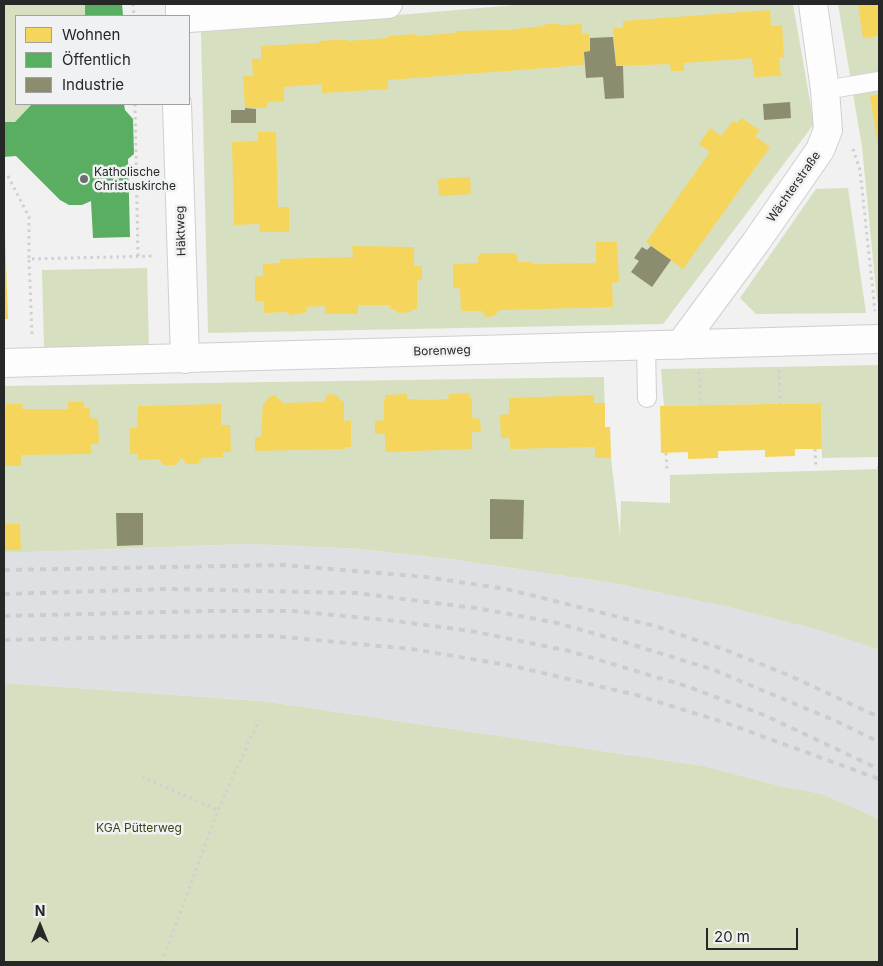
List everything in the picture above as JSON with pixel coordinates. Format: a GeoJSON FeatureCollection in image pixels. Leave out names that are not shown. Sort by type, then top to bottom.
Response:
{"type":"FeatureCollection","features":[{"type":"Feature","properties":{"kind":"street"},"geometry":{"type":"LineString","coordinates":[[190,18],[374,4]]}},
{"type":"Feature","properties":{"kind":"street","name":"Wächterstraße"},"geometry":{"type":"LineString","coordinates":[[680,345],[820,150],[828,130],[825,90],[813,4]]}},
{"type":"Feature","properties":{"kind":"street","name":"Häktweg"},"geometry":{"type":"LineString","coordinates":[[177,105],[185,359]]}},
{"type":"Feature","properties":{"kind":"street","name":"Borenweg"},"geometry":{"type":"LineString","coordinates":[[4,364],[878,339]]}},
{"type":"Feature","properties":{"kind":"lane"},"geometry":{"type":"LineString","coordinates":[[825,90],[879,81]]}},
{"type":"Feature","properties":{"kind":"lane"},"geometry":{"type":"LineString","coordinates":[[646,345],[647,398]]}},
{"type":"Feature","properties":{"kind":"path"},"geometry":{"type":"LineString","coordinates":[[135,105],[138,256]]}},
{"type":"Feature","properties":{"kind":"path"},"geometry":{"type":"LineString","coordinates":[[828,130],[852,146],[860,170],[878,339]]}},
{"type":"Feature","properties":{"kind":"path"},"geometry":{"type":"LineString","coordinates":[[8,176],[28,217],[33,363]]}},
{"type":"Feature","properties":{"kind":"path"},"geometry":{"type":"LineString","coordinates":[[29,259],[182,256]]}},
{"type":"Feature","properties":{"kind":"path"},"geometry":{"type":"LineString","coordinates":[[779,392],[780,404]]}},
{"type":"Feature","properties":{"kind":"path"},"geometry":{"type":"LineString","coordinates":[[700,394],[700,406]]}},
{"type":"Feature","properties":{"kind":"path"},"geometry":{"type":"LineString","coordinates":[[815,449],[816,467]]}},
{"type":"Feature","properties":{"kind":"path"},"geometry":{"type":"LineString","coordinates":[[666,453],[666,470]]}},
{"type":"Feature","properties":{"kind":"path"},"geometry":{"type":"LineString","coordinates":[[162,962],[218,810],[259,720]]}},
{"type":"Feature","properties":{"kind":"path"},"geometry":{"type":"LineString","coordinates":[[142,777],[218,810]]}},
{"type":"Feature","properties":{"kind":"shaded area"},"geometry":{"type":"Polygon","coordinates":[[[249,544],[360,549],[457,560],[612,583],[724,606],[822,631],[879,650],[879,819],[823,794],[780,786],[704,766],[262,701],[4,683],[4,553],[249,544]]]}},
{"type":"Feature","properties":{"kind":"green space"},"geometry":{"type":"Polygon","coordinates":[[[4,4],[85,4],[85,15],[15,15],[15,105],[31,105],[15,122],[4,122],[4,4]]]}},
{"type":"Feature","properties":{"kind":"green space"},"geometry":{"type":"Polygon","coordinates":[[[526,4],[793,4],[814,124],[663,324],[208,333],[201,32],[526,4]]]}},
{"type":"Feature","properties":{"kind":"green space"},"geometry":{"type":"Polygon","coordinates":[[[838,4],[879,4],[879,306],[862,147],[838,4]]]}},
{"type":"Feature","properties":{"kind":"green space"},"geometry":{"type":"Polygon","coordinates":[[[848,188],[866,313],[756,314],[740,298],[816,189],[848,188]]]}},
{"type":"Feature","properties":{"kind":"green space"},"geometry":{"type":"Polygon","coordinates":[[[147,268],[149,348],[44,350],[42,270],[147,268]]]}},
{"type":"Feature","properties":{"kind":"green space"},"geometry":{"type":"Polygon","coordinates":[[[879,365],[879,457],[822,458],[821,403],[664,406],[661,369],[879,365]]]}},
{"type":"Feature","properties":{"kind":"green space"},"geometry":{"type":"Polygon","coordinates":[[[604,377],[605,427],[610,427],[611,458],[620,536],[621,501],[670,503],[670,475],[879,469],[879,650],[822,631],[724,606],[612,583],[457,560],[360,549],[249,544],[4,553],[4,386],[604,377]]]}},
{"type":"Feature","properties":{"kind":"green space","name":"KGA Pütterweg"},"geometry":{"type":"Polygon","coordinates":[[[4,683],[262,701],[704,766],[780,786],[823,794],[879,819],[879,962],[4,962],[4,683]]]}},
{"type":"Feature","properties":{"kind":"building: Wohnen"},"geometry":{"type":"Polygon","coordinates":[[[858,4],[879,4],[879,36],[863,38],[858,4]]]}},
{"type":"Feature","properties":{"kind":"building: Wohnen"},"geometry":{"type":"Polygon","coordinates":[[[770,10],[771,26],[782,25],[784,57],[779,57],[781,76],[754,77],[752,58],[684,63],[684,71],[671,71],[670,64],[616,66],[613,28],[623,28],[623,21],[770,10]]]}},
{"type":"Feature","properties":{"kind":"building: Wohnen"},"geometry":{"type":"Polygon","coordinates":[[[547,24],[582,24],[582,34],[589,33],[590,51],[584,52],[584,65],[388,80],[388,89],[322,93],[322,84],[284,87],[284,101],[267,102],[267,108],[245,108],[243,76],[253,76],[252,59],[261,59],[261,46],[388,38],[387,36],[416,34],[416,36],[456,33],[456,31],[506,30],[547,24]]]}},
{"type":"Feature","properties":{"kind":"building: Wohnen"},"geometry":{"type":"Polygon","coordinates":[[[879,94],[879,145],[878,145],[870,96],[879,94]]]}},
{"type":"Feature","properties":{"kind":"building: Wohnen"},"geometry":{"type":"Polygon","coordinates":[[[741,118],[760,130],[755,136],[770,147],[683,269],[646,242],[710,152],[699,144],[710,128],[721,136],[733,121],[737,123],[741,118]]]}},
{"type":"Feature","properties":{"kind":"building: Wohnen"},"geometry":{"type":"Polygon","coordinates":[[[258,132],[276,132],[278,207],[289,207],[289,232],[260,232],[259,224],[234,225],[232,142],[258,141],[258,132]]]}},
{"type":"Feature","properties":{"kind":"building: Wohnen"},"geometry":{"type":"Polygon","coordinates":[[[470,177],[471,194],[439,196],[438,179],[470,177]]]}},
{"type":"Feature","properties":{"kind":"building: Wohnen"},"geometry":{"type":"Polygon","coordinates":[[[5,234],[8,319],[4,319],[5,234]]]}},
{"type":"Feature","properties":{"kind":"building: Wohnen"},"geometry":{"type":"Polygon","coordinates":[[[596,242],[617,242],[619,282],[612,283],[613,307],[500,310],[494,316],[485,317],[482,311],[461,311],[460,288],[453,288],[453,264],[478,263],[478,257],[482,253],[514,253],[517,256],[518,262],[532,262],[532,264],[596,263],[596,242]]]}},
{"type":"Feature","properties":{"kind":"building: Wohnen"},"geometry":{"type":"Polygon","coordinates":[[[352,246],[414,247],[414,266],[422,266],[422,280],[417,280],[417,309],[398,313],[395,309],[390,309],[390,305],[358,305],[358,314],[325,314],[325,306],[306,307],[307,312],[291,315],[286,312],[264,313],[264,301],[255,301],[255,277],[263,276],[263,264],[280,263],[280,259],[353,257],[352,246]]]}},
{"type":"Feature","properties":{"kind":"building: Wohnen"},"geometry":{"type":"Polygon","coordinates":[[[469,393],[469,398],[472,398],[472,418],[480,419],[481,432],[472,432],[472,449],[385,452],[385,434],[375,434],[375,421],[384,420],[385,395],[407,394],[407,399],[427,400],[448,399],[449,394],[469,393]]]}},
{"type":"Feature","properties":{"kind":"building: Wohnen"},"geometry":{"type":"Polygon","coordinates":[[[331,394],[344,401],[344,421],[351,420],[351,447],[345,447],[345,449],[255,451],[255,437],[261,437],[263,403],[269,397],[275,395],[283,403],[324,402],[327,395],[331,394]]]}},
{"type":"Feature","properties":{"kind":"building: Wohnen"},"geometry":{"type":"Polygon","coordinates":[[[594,395],[594,403],[605,403],[605,427],[610,427],[611,458],[595,458],[595,447],[510,449],[510,438],[501,438],[500,415],[509,414],[509,398],[594,395]]]}},
{"type":"Feature","properties":{"kind":"building: Wohnen"},"geometry":{"type":"Polygon","coordinates":[[[68,402],[84,402],[84,408],[90,408],[90,418],[98,419],[99,443],[91,444],[91,454],[21,455],[21,466],[4,466],[4,410],[6,410],[6,404],[23,404],[22,409],[68,409],[68,402]]]}},
{"type":"Feature","properties":{"kind":"building: Wohnen"},"geometry":{"type":"Polygon","coordinates":[[[821,403],[822,449],[795,449],[795,456],[765,457],[765,450],[718,451],[718,458],[688,459],[688,452],[661,453],[660,406],[821,403]]]}},
{"type":"Feature","properties":{"kind":"building: Wohnen"},"geometry":{"type":"Polygon","coordinates":[[[221,404],[221,425],[230,425],[231,452],[223,452],[223,457],[202,458],[198,464],[186,464],[180,458],[175,465],[164,465],[160,459],[138,460],[138,454],[130,454],[130,428],[137,428],[138,406],[221,404]]]}},
{"type":"Feature","properties":{"kind":"building: Wohnen"},"geometry":{"type":"Polygon","coordinates":[[[4,524],[20,524],[21,550],[4,550],[4,524]]]}},
{"type":"Feature","properties":{"kind":"building: Öffentlich"},"geometry":{"type":"Polygon","coordinates":[[[85,4],[122,4],[123,15],[85,15],[85,4]]]}},
{"type":"Feature","properties":{"kind":"building: Öffentlich","name":"Katholische Christuskirche"},"geometry":{"type":"Polygon","coordinates":[[[31,105],[124,105],[125,110],[133,119],[134,154],[128,159],[130,237],[93,238],[91,201],[82,205],[69,205],[60,200],[16,156],[4,157],[4,122],[15,122],[31,105]]]}},
{"type":"Feature","properties":{"kind":"building: Industrie"},"geometry":{"type":"Polygon","coordinates":[[[613,37],[616,66],[623,66],[624,98],[605,99],[603,77],[586,78],[584,52],[590,51],[590,38],[613,37]]]}},
{"type":"Feature","properties":{"kind":"building: Industrie"},"geometry":{"type":"Polygon","coordinates":[[[790,102],[791,118],[764,120],[763,104],[790,102]]]}},
{"type":"Feature","properties":{"kind":"building: Industrie"},"geometry":{"type":"Polygon","coordinates":[[[245,108],[256,109],[256,123],[231,123],[231,110],[245,110],[245,108]]]}},
{"type":"Feature","properties":{"kind":"building: Industrie"},"geometry":{"type":"Polygon","coordinates":[[[651,246],[671,260],[652,287],[631,272],[639,261],[634,258],[642,247],[647,250],[651,246]]]}},
{"type":"Feature","properties":{"kind":"building: Industrie"},"geometry":{"type":"Polygon","coordinates":[[[490,499],[524,500],[523,539],[490,539],[490,499]]]}},
{"type":"Feature","properties":{"kind":"building: Industrie"},"geometry":{"type":"Polygon","coordinates":[[[116,513],[143,513],[143,545],[117,546],[116,513]]]}},
{"type":"Feature","properties":{"kind":"railway"},"geometry":{"type":"LineString","coordinates":[[4,570],[282,565],[426,577],[506,589],[655,626],[728,651],[786,674],[879,717]]}},
{"type":"Feature","properties":{"kind":"railway"},"geometry":{"type":"LineString","coordinates":[[4,594],[167,589],[356,593],[482,609],[557,623],[714,670],[836,721],[879,742]]}},
{"type":"Feature","properties":{"kind":"railway"},"geometry":{"type":"LineString","coordinates":[[4,616],[293,611],[471,631],[569,651],[686,686],[764,715],[879,769]]}},
{"type":"Feature","properties":{"kind":"railway"},"geometry":{"type":"LineString","coordinates":[[4,640],[271,636],[412,649],[513,666],[636,695],[726,723],[879,779]]}},
{"type":"Feature","properties":{"kind":"place","name":"Katholische Christuskirche"},"geometry":{"type":"Point","coordinates":[84,179]}}]}
